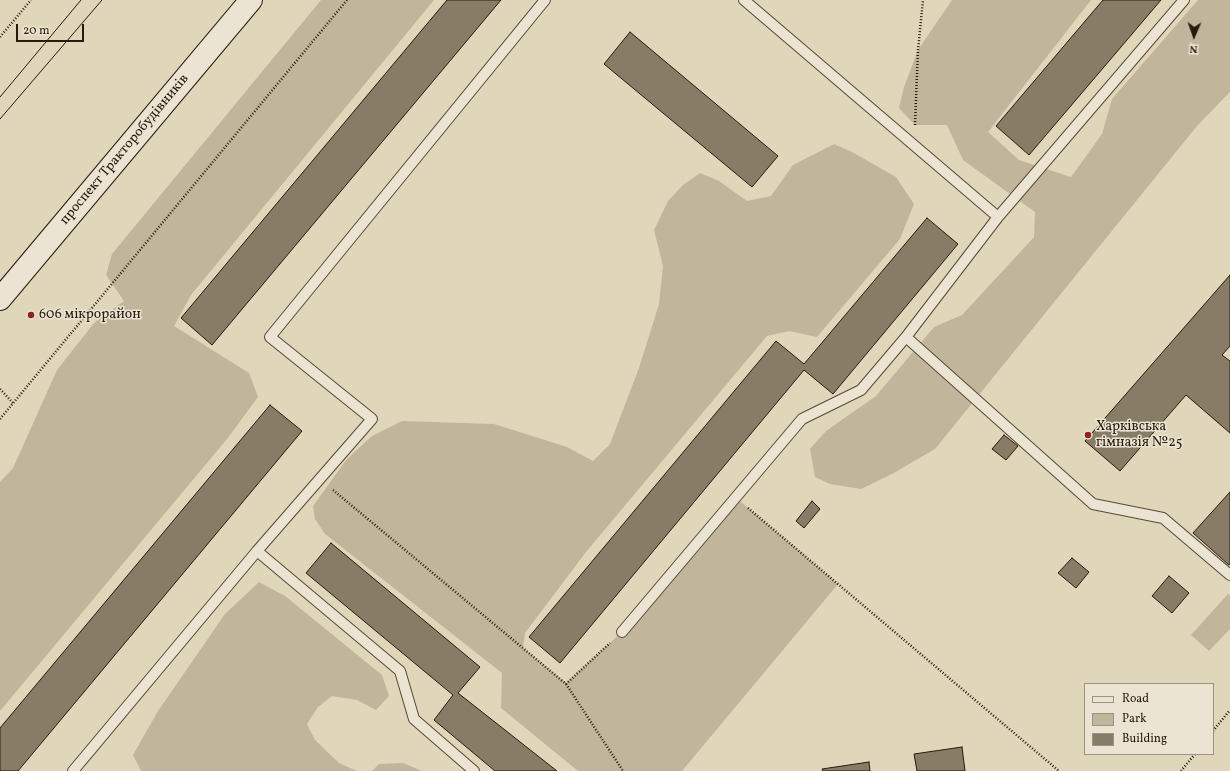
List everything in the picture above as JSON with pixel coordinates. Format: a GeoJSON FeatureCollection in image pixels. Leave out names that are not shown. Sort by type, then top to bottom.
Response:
{"type":"FeatureCollection","features":[{"type":"Feature","properties":{"kind":"main road","name":"проспект Тракторобудівників"},"geometry":{"type":"LineString","coordinates":[[0,299],[251,0]]}},
{"type":"Feature","properties":{"kind":"lane"},"geometry":{"type":"LineString","coordinates":[[73,771],[258,551],[372,419],[270,337],[545,0]]}},
{"type":"Feature","properties":{"kind":"lane"},"geometry":{"type":"LineString","coordinates":[[744,0],[998,217]]}},
{"type":"Feature","properties":{"kind":"lane"},"geometry":{"type":"LineString","coordinates":[[622,632],[802,418],[861,390],[906,337],[998,217],[1184,0]]}},
{"type":"Feature","properties":{"kind":"lane"},"geometry":{"type":"LineString","coordinates":[[906,337],[1093,504],[1162,518],[1230,575]]}},
{"type":"Feature","properties":{"kind":"lane"},"geometry":{"type":"LineString","coordinates":[[258,551],[400,671],[414,719],[474,771]]}},
{"type":"Feature","properties":{"kind":"path"},"geometry":{"type":"LineString","coordinates":[[0,37],[31,0]]}},
{"type":"Feature","properties":{"kind":"path"},"geometry":{"type":"LineString","coordinates":[[0,419],[347,0]]}},
{"type":"Feature","properties":{"kind":"path"},"geometry":{"type":"LineString","coordinates":[[914,145],[918,50],[923,0]]}},
{"type":"Feature","properties":{"kind":"path"},"geometry":{"type":"LineString","coordinates":[[0,389],[14,403]]}},
{"type":"Feature","properties":{"kind":"path"},"geometry":{"type":"LineString","coordinates":[[320,479],[566,684],[622,771]]}},
{"type":"Feature","properties":{"kind":"path"},"geometry":{"type":"LineString","coordinates":[[736,497],[1059,771]]}},
{"type":"Feature","properties":{"kind":"path"},"geometry":{"type":"LineString","coordinates":[[566,684],[622,632]]}},
{"type":"Feature","properties":{"kind":"path"},"geometry":{"type":"LineString","coordinates":[[1214,730],[1230,710]]}},
{"type":"Feature","properties":{"kind":"path"},"geometry":{"type":"LineString","coordinates":[[1181,771],[1194,755]]}},
{"type":"Feature","properties":{"kind":"green space"},"geometry":{"type":"Polygon","coordinates":[[[321,0],[434,0],[191,295],[174,326],[249,373],[258,397],[227,439],[0,711],[0,482],[13,468],[57,370],[94,323],[124,301],[106,275],[112,254],[321,0]]]}},
{"type":"Feature","properties":{"kind":"green space"},"geometry":{"type":"Polygon","coordinates":[[[952,0],[1091,0],[988,132],[1019,160],[1071,177],[1102,134],[1112,99],[1198,0],[1230,0],[1230,92],[1197,126],[935,449],[892,474],[861,489],[830,484],[815,477],[810,449],[826,431],[876,396],[934,327],[962,315],[1034,237],[1035,212],[963,160],[947,125],[915,125],[899,108],[904,87],[918,50],[952,0]]]}},
{"type":"Feature","properties":{"kind":"green space"},"geometry":{"type":"Polygon","coordinates":[[[834,144],[852,152],[896,177],[914,204],[900,239],[817,337],[789,331],[767,336],[586,552],[525,633],[523,648],[566,683],[622,632],[735,497],[838,584],[682,771],[578,771],[501,708],[502,673],[325,534],[315,519],[313,506],[347,459],[372,436],[402,421],[494,424],[567,447],[593,461],[610,444],[639,368],[659,304],[663,266],[654,230],[668,201],[683,185],[700,173],[719,181],[747,201],[771,196],[793,165],[834,144]]]}},
{"type":"Feature","properties":{"kind":"green space"},"geometry":{"type":"Polygon","coordinates":[[[259,582],[285,596],[382,675],[389,696],[376,710],[357,700],[332,696],[318,707],[307,724],[315,740],[339,763],[357,771],[141,771],[133,755],[158,711],[225,614],[259,582]]]}},
{"type":"Feature","properties":{"kind":"green space"},"geometry":{"type":"Polygon","coordinates":[[[1228,594],[1230,596],[1230,629],[1209,651],[1191,635],[1228,594]]]}},
{"type":"Feature","properties":{"kind":"green space"},"geometry":{"type":"Polygon","coordinates":[[[403,763],[422,771],[372,771],[379,764],[403,763]]]}},
{"type":"Feature","properties":{"kind":"building"},"geometry":{"type":"Polygon","coordinates":[[[447,0],[501,0],[212,345],[181,318],[447,0]]]}},
{"type":"Feature","properties":{"kind":"building"},"geometry":{"type":"Polygon","coordinates":[[[1103,0],[1161,0],[1029,155],[996,126],[1103,0]]]}},
{"type":"Feature","properties":{"kind":"building"},"geometry":{"type":"Polygon","coordinates":[[[630,32],[778,156],[752,187],[604,64],[630,32]]]}},
{"type":"Feature","properties":{"kind":"building"},"geometry":{"type":"Polygon","coordinates":[[[927,218],[958,244],[833,394],[804,370],[560,663],[529,637],[776,341],[804,364],[927,218]]]}},
{"type":"Feature","properties":{"kind":"building"},"geometry":{"type":"Polygon","coordinates":[[[1230,275],[1230,346],[1222,355],[1230,361],[1230,433],[1186,395],[1120,471],[1085,441],[1230,275]]]}},
{"type":"Feature","properties":{"kind":"building"},"geometry":{"type":"Polygon","coordinates":[[[270,405],[302,431],[18,771],[0,771],[0,728],[270,405]]]}},
{"type":"Feature","properties":{"kind":"building"},"geometry":{"type":"Polygon","coordinates":[[[1004,435],[1018,446],[1006,460],[992,449],[1004,435]]]}},
{"type":"Feature","properties":{"kind":"building"},"geometry":{"type":"Polygon","coordinates":[[[1230,492],[1230,564],[1229,565],[1193,533],[1230,492]]]}},
{"type":"Feature","properties":{"kind":"building"},"geometry":{"type":"Polygon","coordinates":[[[812,501],[820,509],[804,528],[796,521],[812,501]]]}},
{"type":"Feature","properties":{"kind":"building"},"geometry":{"type":"Polygon","coordinates":[[[331,543],[480,667],[458,693],[557,771],[495,771],[434,720],[453,695],[306,573],[331,543]]]}},
{"type":"Feature","properties":{"kind":"building"},"geometry":{"type":"Polygon","coordinates":[[[1072,558],[1089,572],[1076,588],[1058,573],[1072,558]]]}},
{"type":"Feature","properties":{"kind":"building"},"geometry":{"type":"Polygon","coordinates":[[[1169,576],[1189,593],[1172,613],[1152,596],[1169,576]]]}},
{"type":"Feature","properties":{"kind":"building"},"geometry":{"type":"Polygon","coordinates":[[[962,747],[965,771],[917,771],[914,754],[962,747]]]}},
{"type":"Feature","properties":{"kind":"building"},"geometry":{"type":"Polygon","coordinates":[[[869,762],[870,771],[823,771],[822,769],[869,762]]]}},
{"type":"Feature","properties":{"kind":"tram line"},"geometry":{"type":"LineString","coordinates":[[0,97],[81,0]]}},
{"type":"Feature","properties":{"kind":"tram line"},"geometry":{"type":"LineString","coordinates":[[0,119],[102,0]]}},
{"type":"Feature","properties":{"kind":"place","name":"606 мікрорайон"},"geometry":{"type":"Point","coordinates":[31,315]}},
{"type":"Feature","properties":{"kind":"place","name":"Харківська гімназія №25"},"geometry":{"type":"Point","coordinates":[1088,435]}}]}
